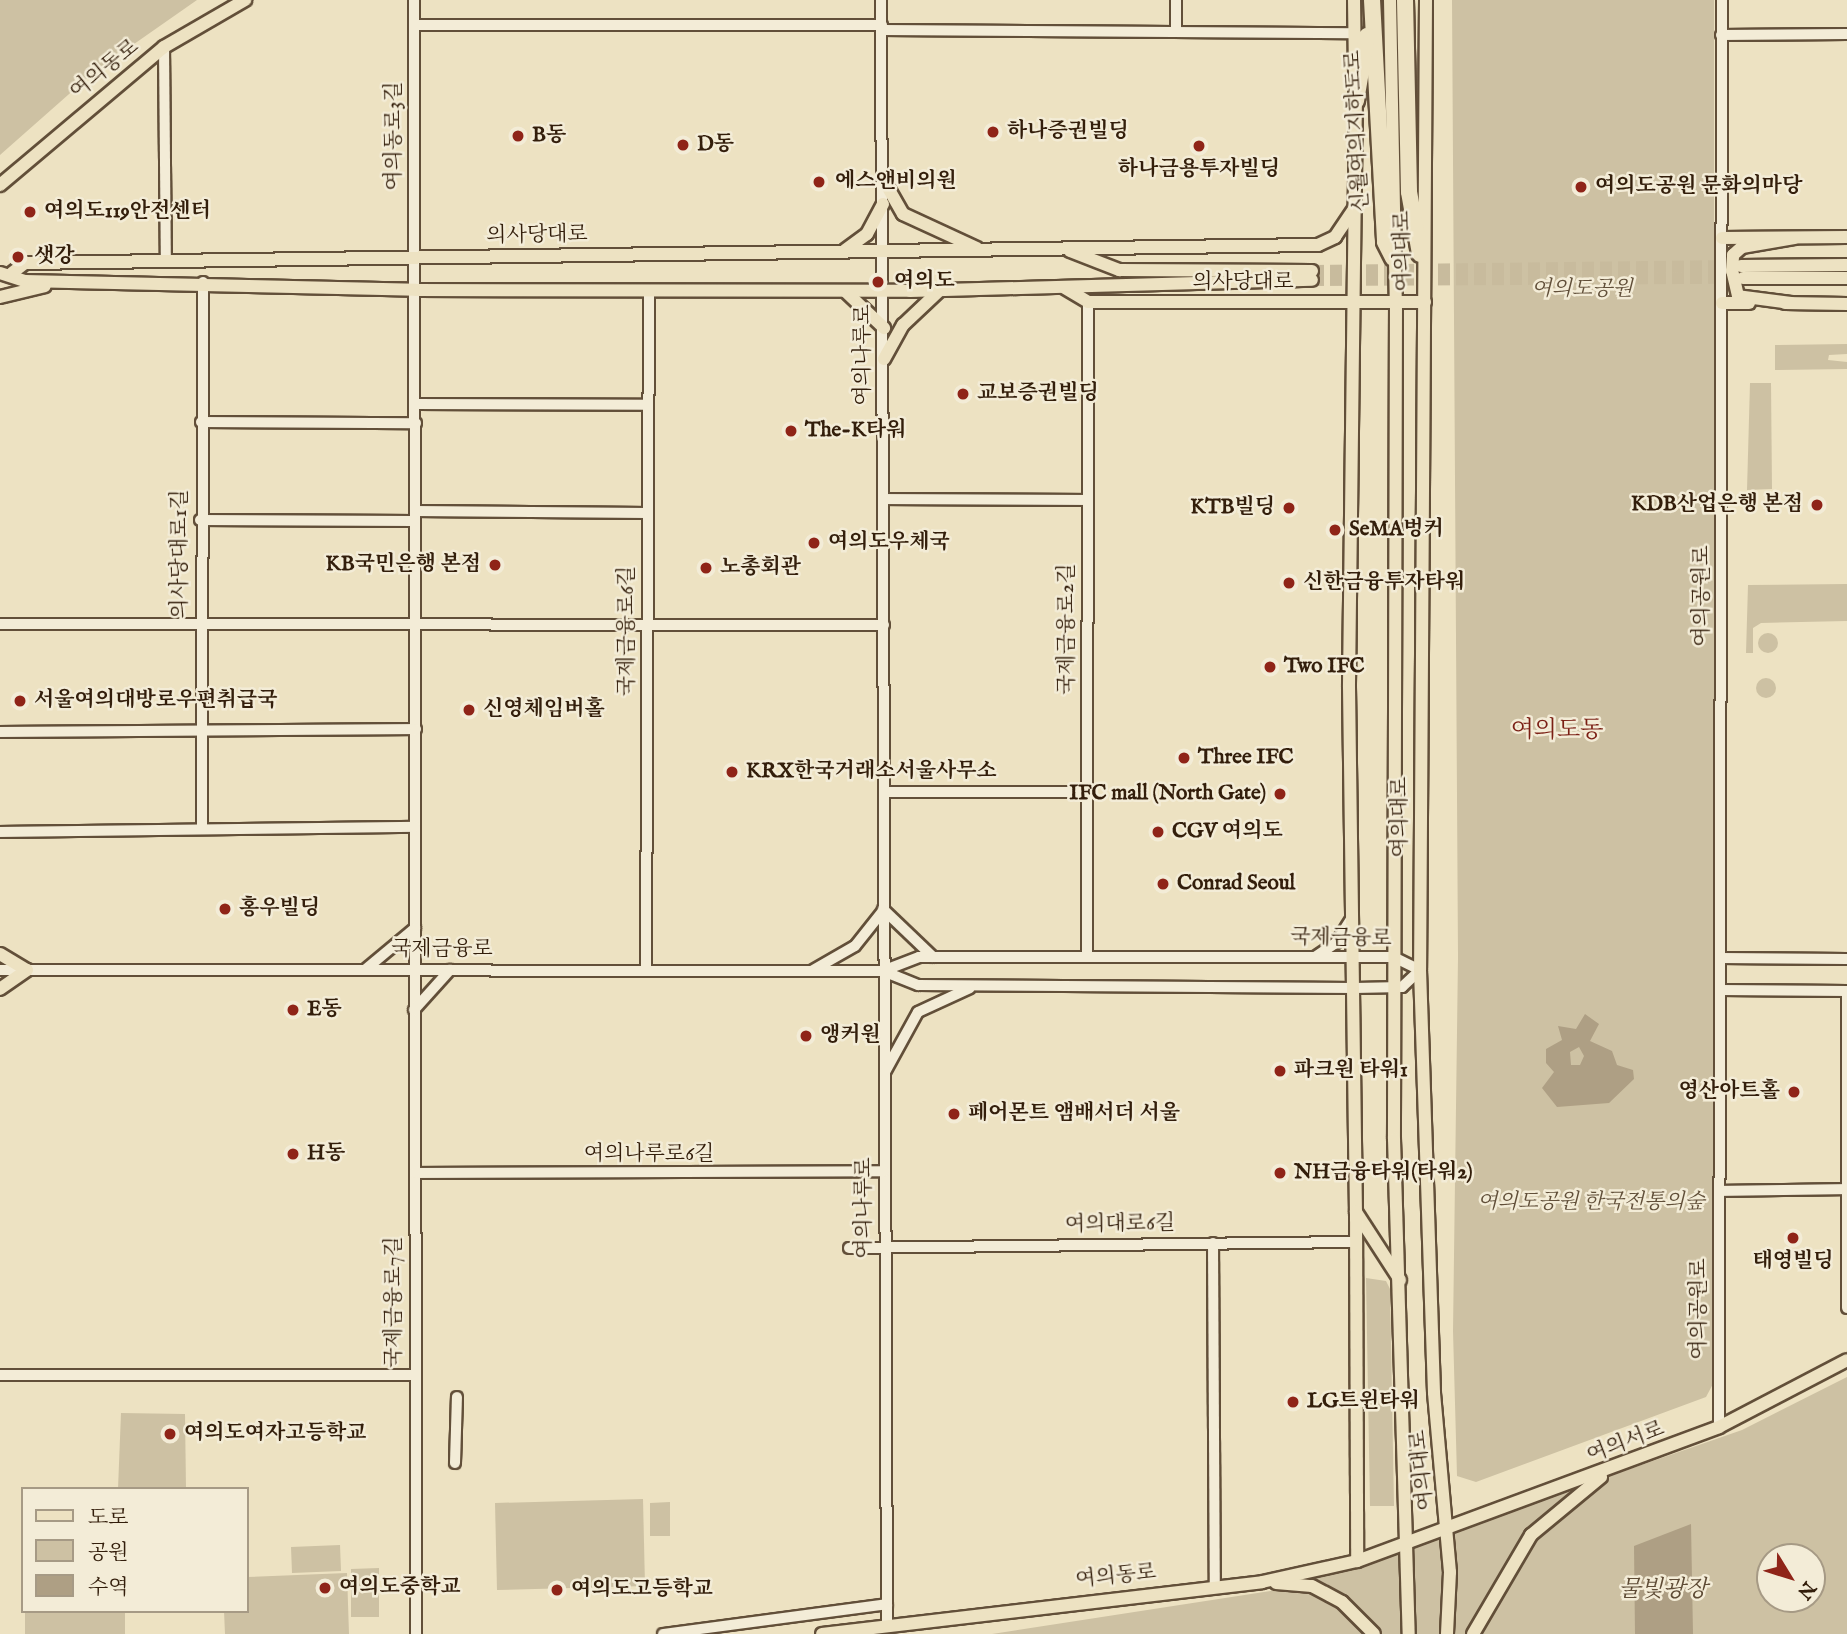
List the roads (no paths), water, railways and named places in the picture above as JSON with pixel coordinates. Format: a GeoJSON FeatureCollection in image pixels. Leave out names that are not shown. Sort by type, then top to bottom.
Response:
{"type":"FeatureCollection","features":[{"type":"Feature","properties":{"kind":"highway"},"geometry":{"type":"LineString","coordinates":[[1405,0],[1409,192],[1420,254]]}},
{"type":"Feature","properties":{"kind":"highway","name":"신월여의지하도로"},"geometry":{"type":"LineString","coordinates":[[1372,5],[1385,242],[1393,258]]}},
{"type":"Feature","properties":{"kind":"highway"},"geometry":{"type":"LineString","coordinates":[[1356,100],[1372,5]]}},
{"type":"Feature","properties":{"kind":"main road","name":"여의동로"},"geometry":{"type":"LineString","coordinates":[[0,185],[164,47],[245,0]]}},
{"type":"Feature","properties":{"kind":"main road"},"geometry":{"type":"LineString","coordinates":[[1354,0],[1356,206],[1349,675],[1355,956],[1357,1561]]}},
{"type":"Feature","properties":{"kind":"main road","name":"여의대로"},"geometry":{"type":"LineString","coordinates":[[1390,0],[1393,258],[1396,302],[1393,987],[1410,1542],[1409,1634]]}},
{"type":"Feature","properties":{"kind":"main road","name":"여의대로"},"geometry":{"type":"LineString","coordinates":[[1426,0],[1420,254],[1425,302],[1420,971],[1434,1393],[1448,1529],[1447,1634]]}},
{"type":"Feature","properties":{"kind":"main road"},"geometry":{"type":"LineString","coordinates":[[883,179],[903,214],[984,251]]}},
{"type":"Feature","properties":{"kind":"main road"},"geometry":{"type":"LineString","coordinates":[[842,251],[867,234],[883,204]]}},
{"type":"Feature","properties":{"kind":"main road","name":"의사당대로"},"geometry":{"type":"LineString","coordinates":[[6,273],[25,263],[1318,245],[1348,224],[1356,206]]}},
{"type":"Feature","properties":{"kind":"main road"},"geometry":{"type":"LineString","coordinates":[[1791,303],[1738,296],[1732,271],[1733,255],[1742,247],[1794,237]]}},
{"type":"Feature","properties":{"kind":"main road"},"geometry":{"type":"LineString","coordinates":[[1722,238],[1847,237]]}},
{"type":"Feature","properties":{"kind":"main road","name":"의사당대로"},"geometry":{"type":"LineString","coordinates":[[6,273],[51,281],[202,282],[416,290],[939,290],[1065,288],[1118,281],[1312,276],[1119,270],[1066,250]]}},
{"type":"Feature","properties":{"kind":"main road"},"geometry":{"type":"LineString","coordinates":[[1847,265],[1742,272],[1847,278]]}},
{"type":"Feature","properties":{"kind":"main road"},"geometry":{"type":"LineString","coordinates":[[0,297],[51,281]]}},
{"type":"Feature","properties":{"kind":"main road"},"geometry":{"type":"LineString","coordinates":[[1065,288],[1088,302]]}},
{"type":"Feature","properties":{"kind":"main road"},"geometry":{"type":"LineString","coordinates":[[841,290],[884,328]]}},
{"type":"Feature","properties":{"kind":"main road"},"geometry":{"type":"LineString","coordinates":[[884,359],[903,325],[939,290]]}},
{"type":"Feature","properties":{"kind":"main road","name":"의사당대로"},"geometry":{"type":"LineString","coordinates":[[1088,302],[1425,302]]}},
{"type":"Feature","properties":{"kind":"main road"},"geometry":{"type":"LineString","coordinates":[[1722,303],[1847,304]]}},
{"type":"Feature","properties":{"kind":"main road"},"geometry":{"type":"LineString","coordinates":[[0,954],[27,970],[0,989]]}},
{"type":"Feature","properties":{"kind":"main road"},"geometry":{"type":"LineString","coordinates":[[1356,1212],[1401,1281]]}},
{"type":"Feature","properties":{"kind":"main road","name":"여의서로"},"geometry":{"type":"LineString","coordinates":[[1410,1542],[1719,1427],[1847,1360]]}},
{"type":"Feature","properties":{"kind":"main road"},"geometry":{"type":"LineString","coordinates":[[1473,1634],[1531,1535],[1609,1470]]}},
{"type":"Feature","properties":{"kind":"main road","name":"여의동로"},"geometry":{"type":"LineString","coordinates":[[822,1634],[887,1623],[1262,1582],[1357,1561],[1410,1542]]}},
{"type":"Feature","properties":{"kind":"main road"},"geometry":{"type":"LineString","coordinates":[[1262,1582],[1312,1586],[1342,1602],[1374,1634]]}},
{"type":"Feature","properties":{"kind":"street","name":"여의동로3길"},"geometry":{"type":"LineString","coordinates":[[414,0],[415,625]]}},
{"type":"Feature","properties":{"kind":"street","name":"여의나루로"},"geometry":{"type":"LineString","coordinates":[[881,0],[887,1623]]}},
{"type":"Feature","properties":{"kind":"street"},"geometry":{"type":"LineString","coordinates":[[1176,0],[1176,30]]}},
{"type":"Feature","properties":{"kind":"street","name":"여의공원로"},"geometry":{"type":"LineString","coordinates":[[1719,1427],[1722,0]]}},
{"type":"Feature","properties":{"kind":"street"},"geometry":{"type":"LineString","coordinates":[[414,24],[1354,33]]}},
{"type":"Feature","properties":{"kind":"street"},"geometry":{"type":"LineString","coordinates":[[1721,34],[1847,34]]}},
{"type":"Feature","properties":{"kind":"street"},"geometry":{"type":"LineString","coordinates":[[164,47],[166,260]]}},
{"type":"Feature","properties":{"kind":"street","name":"의사당대로1길"},"geometry":{"type":"LineString","coordinates":[[202,282],[202,827]]}},
{"type":"Feature","properties":{"kind":"street","name":"국제금융로6길"},"geometry":{"type":"LineString","coordinates":[[646,971],[649,290]]}},
{"type":"Feature","properties":{"kind":"street","name":"국제금융로2길"},"geometry":{"type":"LineString","coordinates":[[1087,957],[1088,302]]}},
{"type":"Feature","properties":{"kind":"street"},"geometry":{"type":"LineString","coordinates":[[416,404],[648,405]]}},
{"type":"Feature","properties":{"kind":"street"},"geometry":{"type":"LineString","coordinates":[[201,422],[416,423]]}},
{"type":"Feature","properties":{"kind":"street"},"geometry":{"type":"LineString","coordinates":[[883,499],[1087,500]]}},
{"type":"Feature","properties":{"kind":"street"},"geometry":{"type":"LineString","coordinates":[[200,520],[647,513]]}},
{"type":"Feature","properties":{"kind":"street"},"geometry":{"type":"LineString","coordinates":[[0,624],[884,625]]}},
{"type":"Feature","properties":{"kind":"street","name":"국제금융로7길"},"geometry":{"type":"LineString","coordinates":[[415,625],[413,1013],[416,1634]]}},
{"type":"Feature","properties":{"kind":"street"},"geometry":{"type":"LineString","coordinates":[[0,733],[201,727],[416,729]]}},
{"type":"Feature","properties":{"kind":"street"},"geometry":{"type":"LineString","coordinates":[[884,792],[1087,792]]}},
{"type":"Feature","properties":{"kind":"street"},"geometry":{"type":"LineString","coordinates":[[0,832],[202,827],[415,827]]}},
{"type":"Feature","properties":{"kind":"street"},"geometry":{"type":"LineString","coordinates":[[811,971],[855,946],[883,909],[933,957]]}},
{"type":"Feature","properties":{"kind":"street"},"geometry":{"type":"LineString","coordinates":[[1315,957],[1336,943],[1354,914]]}},
{"type":"Feature","properties":{"kind":"street"},"geometry":{"type":"LineString","coordinates":[[366,970],[415,928]]}},
{"type":"Feature","properties":{"kind":"street","name":"국제금융로"},"geometry":{"type":"LineString","coordinates":[[0,970],[883,971],[933,957],[1355,956],[1393,957],[1420,971]]}},
{"type":"Feature","properties":{"kind":"street"},"geometry":{"type":"LineString","coordinates":[[1721,958],[1847,959]]}},
{"type":"Feature","properties":{"kind":"street"},"geometry":{"type":"LineString","coordinates":[[413,1013],[450,970]]}},
{"type":"Feature","properties":{"kind":"street","name":"국제금융로"},"geometry":{"type":"LineString","coordinates":[[883,971],[918,985],[1355,988],[1393,987],[1420,971]]}},
{"type":"Feature","properties":{"kind":"street"},"geometry":{"type":"LineString","coordinates":[[884,1074],[918,1012],[974,986]]}},
{"type":"Feature","properties":{"kind":"street"},"geometry":{"type":"LineString","coordinates":[[1721,990],[1847,991],[1847,1308]]}},
{"type":"Feature","properties":{"kind":"street","name":"여의나루로6길"},"geometry":{"type":"LineString","coordinates":[[415,1173],[884,1171]]}},
{"type":"Feature","properties":{"kind":"street"},"geometry":{"type":"LineString","coordinates":[[1720,1191],[1847,1189]]}},
{"type":"Feature","properties":{"kind":"street","name":"여의대로6길"},"geometry":{"type":"LineString","coordinates":[[849,1248],[1356,1242]]}},
{"type":"Feature","properties":{"kind":"street"},"geometry":{"type":"LineString","coordinates":[[1213,1243],[1215,1586]]}},
{"type":"Feature","properties":{"kind":"street"},"geometry":{"type":"LineString","coordinates":[[0,1375],[414,1375]]}},
{"type":"Feature","properties":{"kind":"street"},"geometry":{"type":"LineString","coordinates":[[455,1463],[457,1397]]}},
{"type":"Feature","properties":{"kind":"street"},"geometry":{"type":"LineString","coordinates":[[663,1634],[887,1604]]}},
{"type":"Feature","properties":{"kind":"water"},"geometry":{"type":"Polygon","coordinates":[[[1585,1014],[1599,1024],[1590,1041],[1612,1051],[1617,1065],[1633,1070],[1634,1079],[1609,1103],[1557,1107],[1542,1088],[1554,1072],[1546,1063],[1546,1049],[1562,1040],[1558,1026],[1576,1029],[1585,1014]],[[1579,1047],[1570,1052],[1571,1065],[1580,1065],[1584,1056],[1579,1047]]]}},
{"type":"Feature","properties":{"kind":"water","name":"물빛광장"},"geometry":{"type":"Polygon","coordinates":[[[1691,1524],[1693,1634],[1635,1634],[1634,1546],[1691,1524]]]}},
{"type":"Feature","properties":{"kind":"tunnel"},"geometry":{"type":"LineString","coordinates":[[1312,271],[1730,266]]}},
{"type":"Feature","properties":{"kind":"tunnel"},"geometry":{"type":"LineString","coordinates":[[1312,280],[1732,278]]}},
{"type":"Feature","properties":{"kind":"place","name":"하나증권빌딩"},"geometry":{"type":"Point","coordinates":[993,132]}},
{"type":"Feature","properties":{"kind":"place","name":"B동"},"geometry":{"type":"Point","coordinates":[518,136]}},
{"type":"Feature","properties":{"kind":"place","name":"D동"},"geometry":{"type":"Point","coordinates":[683,145]}},
{"type":"Feature","properties":{"kind":"place","name":"하나금용투자빌딩"},"geometry":{"type":"Point","coordinates":[1199,146]}},
{"type":"Feature","properties":{"kind":"place","name":"에스앤비의원"},"geometry":{"type":"Point","coordinates":[819,182]}},
{"type":"Feature","properties":{"kind":"place","name":"여의도공원 문화의마당"},"geometry":{"type":"Point","coordinates":[1581,187]}},
{"type":"Feature","properties":{"kind":"place","name":"여의도119안전센터"},"geometry":{"type":"Point","coordinates":[30,212]}},
{"type":"Feature","properties":{"kind":"place","name":"샛강"},"geometry":{"type":"Point","coordinates":[18,257]}},
{"type":"Feature","properties":{"kind":"place","name":"여의도"},"geometry":{"type":"Point","coordinates":[878,282]}},
{"type":"Feature","properties":{"kind":"place","name":"교보증권빌딩"},"geometry":{"type":"Point","coordinates":[963,394]}},
{"type":"Feature","properties":{"kind":"place","name":"The-K타워"},"geometry":{"type":"Point","coordinates":[791,431]}},
{"type":"Feature","properties":{"kind":"place","name":"KDB산업은행 본점"},"geometry":{"type":"Point","coordinates":[1817,505]}},
{"type":"Feature","properties":{"kind":"place","name":"KTB빌딩"},"geometry":{"type":"Point","coordinates":[1289,508]}},
{"type":"Feature","properties":{"kind":"place","name":"SeMA벙커"},"geometry":{"type":"Point","coordinates":[1335,530]}},
{"type":"Feature","properties":{"kind":"place","name":"여의도우체국"},"geometry":{"type":"Point","coordinates":[814,543]}},
{"type":"Feature","properties":{"kind":"place","name":"KB국민은행 본점"},"geometry":{"type":"Point","coordinates":[495,565]}},
{"type":"Feature","properties":{"kind":"place","name":"노총회관"},"geometry":{"type":"Point","coordinates":[706,568]}},
{"type":"Feature","properties":{"kind":"place","name":"신한금융투자타워"},"geometry":{"type":"Point","coordinates":[1289,583]}},
{"type":"Feature","properties":{"kind":"place","name":"Two IFC"},"geometry":{"type":"Point","coordinates":[1270,667]}},
{"type":"Feature","properties":{"kind":"place","name":"서울여의대방로우편취급국"},"geometry":{"type":"Point","coordinates":[20,701]}},
{"type":"Feature","properties":{"kind":"place","name":"신영체임버홀"},"geometry":{"type":"Point","coordinates":[469,710]}},
{"type":"Feature","properties":{"kind":"place","name":"Three IFC"},"geometry":{"type":"Point","coordinates":[1184,758]}},
{"type":"Feature","properties":{"kind":"place","name":"KRX한국거래소서울사무소"},"geometry":{"type":"Point","coordinates":[732,772]}},
{"type":"Feature","properties":{"kind":"place","name":"IFC mall (North Gate)"},"geometry":{"type":"Point","coordinates":[1280,794]}},
{"type":"Feature","properties":{"kind":"place","name":"CGV 여의도"},"geometry":{"type":"Point","coordinates":[1158,832]}},
{"type":"Feature","properties":{"kind":"place","name":"Conrad Seoul"},"geometry":{"type":"Point","coordinates":[1163,884]}},
{"type":"Feature","properties":{"kind":"place","name":"홍우빌딩"},"geometry":{"type":"Point","coordinates":[225,909]}},
{"type":"Feature","properties":{"kind":"place","name":"E동"},"geometry":{"type":"Point","coordinates":[293,1010]}},
{"type":"Feature","properties":{"kind":"place","name":"앵커원"},"geometry":{"type":"Point","coordinates":[806,1036]}},
{"type":"Feature","properties":{"kind":"place","name":"파크원 타워1"},"geometry":{"type":"Point","coordinates":[1280,1071]}},
{"type":"Feature","properties":{"kind":"place","name":"영산아트홀"},"geometry":{"type":"Point","coordinates":[1794,1092]}},
{"type":"Feature","properties":{"kind":"place","name":"페어몬트 앰배서더 서울"},"geometry":{"type":"Point","coordinates":[954,1114]}},
{"type":"Feature","properties":{"kind":"place","name":"H동"},"geometry":{"type":"Point","coordinates":[293,1154]}},
{"type":"Feature","properties":{"kind":"place","name":"NH금융타워(타워2)"},"geometry":{"type":"Point","coordinates":[1280,1173]}},
{"type":"Feature","properties":{"kind":"place","name":"태영빌딩"},"geometry":{"type":"Point","coordinates":[1793,1238]}},
{"type":"Feature","properties":{"kind":"place","name":"LG트윈타워"},"geometry":{"type":"Point","coordinates":[1293,1402]}},
{"type":"Feature","properties":{"kind":"place","name":"여의도여자고등학교"},"geometry":{"type":"Point","coordinates":[170,1434]}},
{"type":"Feature","properties":{"kind":"place","name":"여의도중학교"},"geometry":{"type":"Point","coordinates":[325,1588]}},
{"type":"Feature","properties":{"kind":"place","name":"여의도고등학교"},"geometry":{"type":"Point","coordinates":[557,1590]}},
{"type":"Feature","properties":{"kind":"district","name":"여의도동"},"geometry":{"type":"Point","coordinates":[1557,731]}},
{"type":"Feature","properties":{"kind":"park label","name":"여의도공원"},"geometry":{"type":"Point","coordinates":[1582,290]}},
{"type":"Feature","properties":{"kind":"park label","name":"여의도공원 한국전통의숲"},"geometry":{"type":"Point","coordinates":[1591,1203]}}]}
